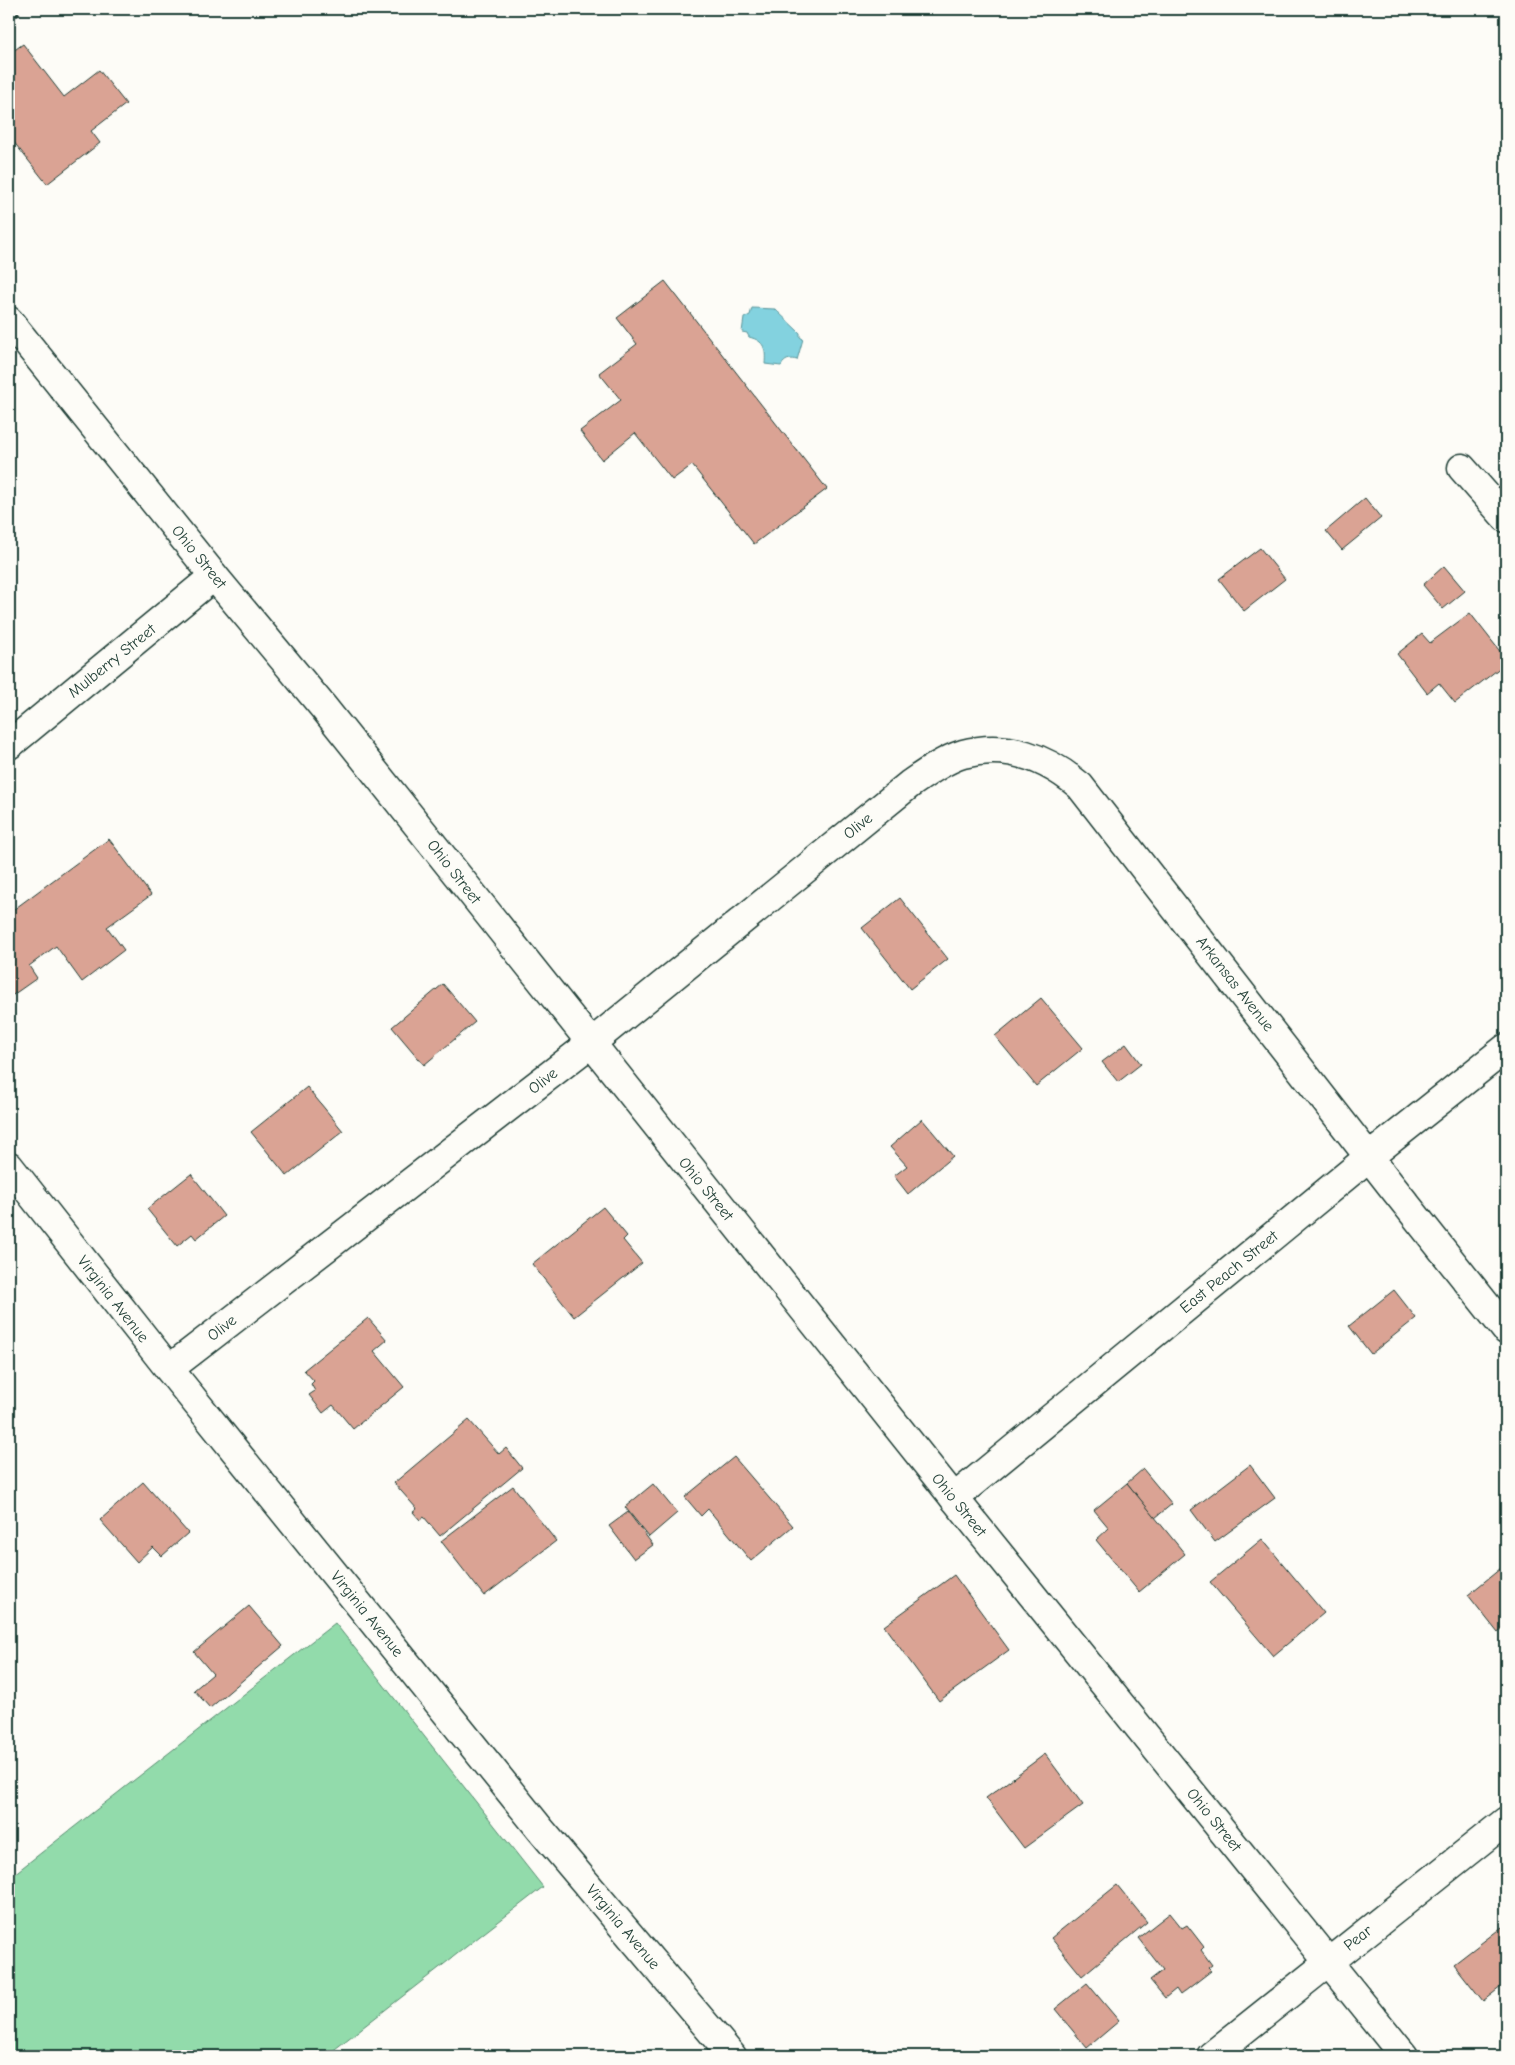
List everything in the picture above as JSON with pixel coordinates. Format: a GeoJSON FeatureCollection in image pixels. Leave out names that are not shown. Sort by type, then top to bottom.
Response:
{"type":"FeatureCollection","features":[{"type":"Feature","properties":{"kind":"street","name":"Ohio Street"},"geometry":{"type":"LineString","coordinates":[[9,321],[214,576],[324,708],[590,1044],[1404,2056]]}},
{"type":"Feature","properties":{"kind":"street"},"geometry":{"type":"LineString","coordinates":[[1462,468],[1506,518]]}},
{"type":"Feature","properties":{"kind":"street","name":"Mulberry Street"},"geometry":{"type":"LineString","coordinates":[[9,745],[214,576]]}},
{"type":"Feature","properties":{"kind":"street","name":"Arkansas Avenue"},"geometry":{"type":"LineString","coordinates":[[910,784],[940,764],[962,754],[989,750],[1041,759],[1062,771],[1080,786],[1506,1330]]}},
{"type":"Feature","properties":{"kind":"street","name":"Olive"},"geometry":{"type":"LineString","coordinates":[[169,1369],[590,1044],[910,784]]}},
{"type":"Feature","properties":{"kind":"street","name":"East Peach Street"},"geometry":{"type":"LineString","coordinates":[[954,1498],[1369,1157],[1506,1048]]}},
{"type":"Feature","properties":{"kind":"street","name":"Virginia Avenue"},"geometry":{"type":"LineString","coordinates":[[9,1166],[169,1369],[541,1830],[732,2056]]}},
{"type":"Feature","properties":{"kind":"street","name":"Pear"},"geometry":{"type":"LineString","coordinates":[[1211,2056],[1506,1821]]}},
{"type":"Feature","properties":{"kind":"path"},"geometry":{"type":"LineString","coordinates":[[9,22],[24,9]]}},
{"type":"Feature","properties":{"kind":"green space"},"geometry":{"type":"Polygon","coordinates":[[[335,1623],[543,1887],[326,2056],[9,2056],[9,1878],[335,1623]]]}},
{"type":"Feature","properties":{"kind":"water"},"geometry":{"type":"Polygon","coordinates":[[[752,308],[775,309],[800,333],[800,337],[803,339],[797,360],[788,360],[781,366],[765,364],[765,350],[761,343],[749,337],[747,333],[742,332],[744,318],[750,315],[752,308]]]}},
{"type":"Feature","properties":{"kind":"building"},"geometry":{"type":"Polygon","coordinates":[[[23,44],[64,97],[99,70],[126,104],[91,131],[100,143],[47,184],[9,136],[9,54],[23,44]]]}},
{"type":"Feature","properties":{"kind":"building"},"geometry":{"type":"Polygon","coordinates":[[[665,281],[827,489],[754,544],[692,465],[672,480],[635,433],[602,460],[580,431],[621,400],[599,373],[637,344],[617,318],[665,281]]]}},
{"type":"Feature","properties":{"kind":"building"},"geometry":{"type":"Polygon","coordinates":[[[1365,498],[1381,518],[1342,550],[1326,531],[1365,498]]]}},
{"type":"Feature","properties":{"kind":"building"},"geometry":{"type":"Polygon","coordinates":[[[1260,548],[1285,579],[1244,611],[1219,579],[1260,548]]]}},
{"type":"Feature","properties":{"kind":"building"},"geometry":{"type":"Polygon","coordinates":[[[1444,566],[1465,591],[1443,609],[1423,585],[1444,566]]]}},
{"type":"Feature","properties":{"kind":"building"},"geometry":{"type":"Polygon","coordinates":[[[1470,613],[1506,659],[1506,663],[1455,703],[1439,683],[1427,693],[1397,654],[1422,634],[1430,643],[1470,613]]]}},
{"type":"Feature","properties":{"kind":"building"},"geometry":{"type":"Polygon","coordinates":[[[109,839],[151,895],[107,927],[124,950],[82,982],[56,946],[29,966],[37,978],[10,997],[9,913],[109,839]]]}},
{"type":"Feature","properties":{"kind":"building"},"geometry":{"type":"Polygon","coordinates":[[[900,898],[948,959],[910,989],[862,928],[900,898]]]}},
{"type":"Feature","properties":{"kind":"building"},"geometry":{"type":"Polygon","coordinates":[[[443,984],[475,1022],[424,1065],[392,1027],[443,984]]]}},
{"type":"Feature","properties":{"kind":"building"},"geometry":{"type":"Polygon","coordinates":[[[1041,998],[1083,1048],[1036,1086],[995,1036],[1041,998]]]}},
{"type":"Feature","properties":{"kind":"building"},"geometry":{"type":"Polygon","coordinates":[[[1126,1044],[1141,1064],[1118,1082],[1102,1062],[1126,1044]]]}},
{"type":"Feature","properties":{"kind":"building"},"geometry":{"type":"Polygon","coordinates":[[[307,1087],[343,1131],[287,1176],[251,1132],[307,1087]]]}},
{"type":"Feature","properties":{"kind":"building"},"geometry":{"type":"Polygon","coordinates":[[[922,1119],[953,1156],[908,1194],[894,1176],[907,1166],[890,1147],[922,1119]]]}},
{"type":"Feature","properties":{"kind":"building"},"geometry":{"type":"Polygon","coordinates":[[[191,1174],[224,1216],[196,1239],[192,1234],[177,1246],[147,1209],[191,1174]]]}},
{"type":"Feature","properties":{"kind":"building"},"geometry":{"type":"Polygon","coordinates":[[[603,1207],[627,1236],[623,1240],[642,1263],[574,1317],[532,1264],[603,1207]]]}},
{"type":"Feature","properties":{"kind":"building"},"geometry":{"type":"Polygon","coordinates":[[[1394,1290],[1416,1318],[1371,1354],[1349,1326],[1394,1290]]]}},
{"type":"Feature","properties":{"kind":"building"},"geometry":{"type":"Polygon","coordinates":[[[368,1318],[387,1340],[374,1351],[404,1387],[353,1429],[333,1405],[323,1413],[309,1395],[315,1391],[311,1384],[314,1381],[304,1370],[368,1318]]]}},
{"type":"Feature","properties":{"kind":"building"},"geometry":{"type":"Polygon","coordinates":[[[469,1420],[499,1454],[506,1448],[522,1468],[440,1536],[424,1517],[420,1520],[413,1512],[417,1509],[394,1483],[469,1420]]]}},
{"type":"Feature","properties":{"kind":"building"},"geometry":{"type":"Polygon","coordinates":[[[734,1457],[793,1526],[751,1561],[708,1509],[701,1516],[685,1497],[734,1457]]]}},
{"type":"Feature","properties":{"kind":"building"},"geometry":{"type":"Polygon","coordinates":[[[1250,1465],[1275,1498],[1215,1542],[1191,1510],[1250,1465]]]}},
{"type":"Feature","properties":{"kind":"building"},"geometry":{"type":"Polygon","coordinates":[[[1143,1469],[1172,1504],[1155,1518],[1127,1483],[1143,1469]]]}},
{"type":"Feature","properties":{"kind":"building"},"geometry":{"type":"Polygon","coordinates":[[[143,1482],[188,1533],[162,1556],[153,1547],[137,1562],[100,1520],[143,1482]]]}},
{"type":"Feature","properties":{"kind":"building"},"geometry":{"type":"Polygon","coordinates":[[[1127,1483],[1185,1554],[1139,1592],[1096,1540],[1109,1528],[1094,1510],[1127,1483]]]}},
{"type":"Feature","properties":{"kind":"building"},"geometry":{"type":"Polygon","coordinates":[[[653,1484],[677,1513],[649,1537],[625,1507],[653,1484]]]}},
{"type":"Feature","properties":{"kind":"building"},"geometry":{"type":"Polygon","coordinates":[[[513,1486],[556,1541],[484,1596],[441,1541],[513,1486]]]}},
{"type":"Feature","properties":{"kind":"building"},"geometry":{"type":"Polygon","coordinates":[[[628,1512],[653,1545],[634,1559],[609,1526],[628,1512]]]}},
{"type":"Feature","properties":{"kind":"building"},"geometry":{"type":"Polygon","coordinates":[[[1262,1539],[1324,1613],[1273,1656],[1210,1582],[1262,1539]]]}},
{"type":"Feature","properties":{"kind":"building"},"geometry":{"type":"Polygon","coordinates":[[[1506,1564],[1506,1626],[1498,1633],[1468,1595],[1506,1564]]]}},
{"type":"Feature","properties":{"kind":"building"},"geometry":{"type":"Polygon","coordinates":[[[954,1575],[1009,1650],[939,1701],[884,1626],[954,1575]]]}},
{"type":"Feature","properties":{"kind":"building"},"geometry":{"type":"Polygon","coordinates":[[[249,1606],[283,1646],[210,1708],[194,1690],[213,1674],[194,1652],[249,1606]]]}},
{"type":"Feature","properties":{"kind":"building"},"geometry":{"type":"Polygon","coordinates":[[[1045,1754],[1083,1805],[1024,1848],[986,1798],[1045,1754]]]}},
{"type":"Feature","properties":{"kind":"building"},"geometry":{"type":"Polygon","coordinates":[[[1117,1885],[1147,1922],[1082,1976],[1051,1938],[1117,1885]]]}},
{"type":"Feature","properties":{"kind":"building"},"geometry":{"type":"Polygon","coordinates":[[[1170,1913],[1182,1928],[1187,1925],[1204,1947],[1201,1950],[1212,1965],[1208,1968],[1211,1971],[1180,1995],[1176,1989],[1165,1998],[1150,1980],[1163,1970],[1138,1938],[1170,1913]]]}},
{"type":"Feature","properties":{"kind":"building"},"geometry":{"type":"Polygon","coordinates":[[[1506,1924],[1506,1983],[1483,2001],[1454,1964],[1506,1924]]]}},
{"type":"Feature","properties":{"kind":"building"},"geometry":{"type":"Polygon","coordinates":[[[1087,1983],[1119,2021],[1087,2048],[1055,2009],[1087,1983]]]}}]}
